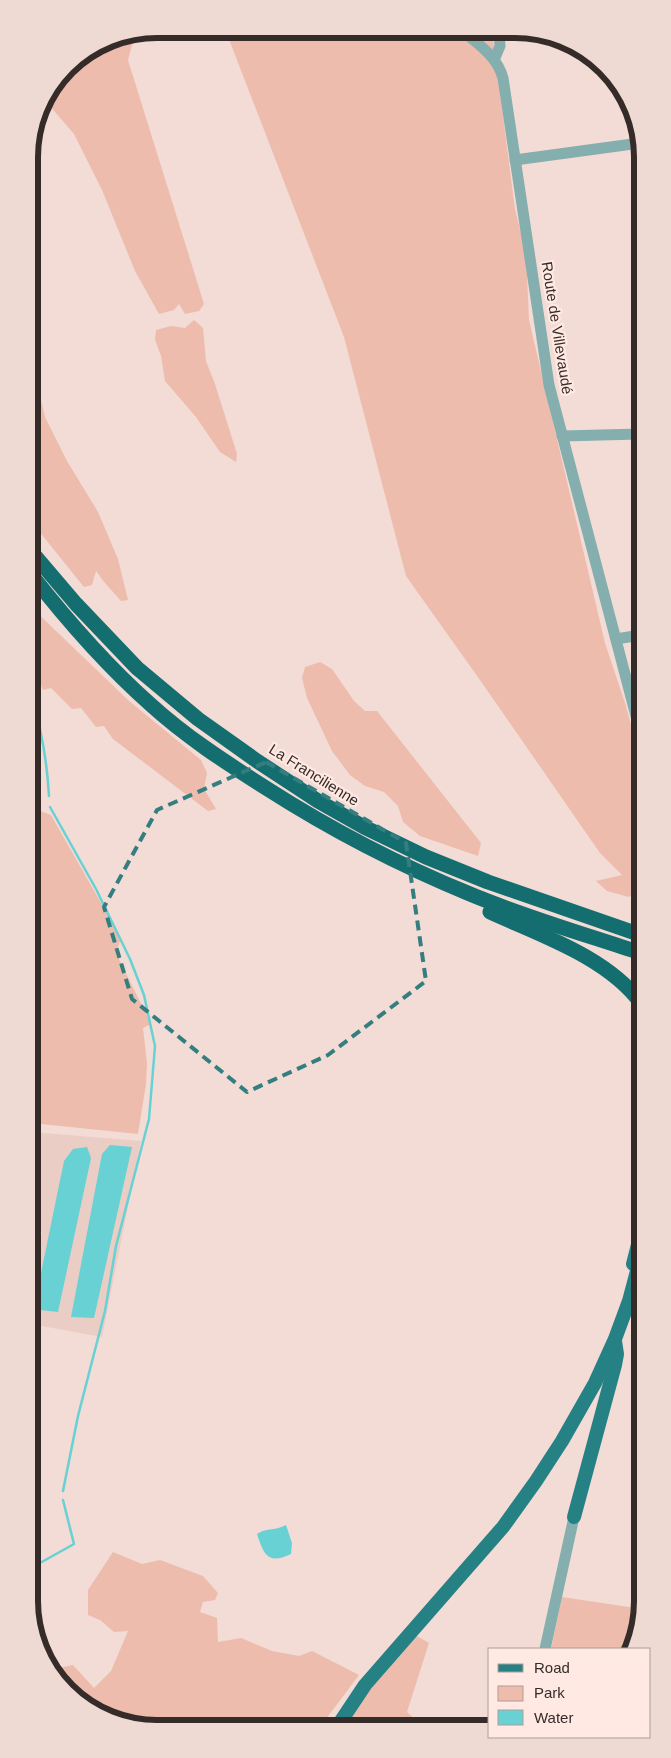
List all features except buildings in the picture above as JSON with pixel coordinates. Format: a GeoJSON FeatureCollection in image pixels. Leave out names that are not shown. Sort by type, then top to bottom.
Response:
{"type":"FeatureCollection","features":[{"type":"Feature","properties":{"kind":"highway","name":"La Francilienne"},"geometry":{"type":"LineString","coordinates":[[38,559],[76,604],[137,668],[198,719],[318,801],[364,827],[426,857],[488,882],[633,932]]}},
{"type":"Feature","properties":{"kind":"highway"},"geometry":{"type":"LineString","coordinates":[[38,582],[94,648],[150,704],[210,753],[297,808],[346,836],[468,893],[528,916],[633,951]]}},
{"type":"Feature","properties":{"kind":"highway"},"geometry":{"type":"LineString","coordinates":[[442,881],[451,893],[573,950],[601,966],[623,982],[633,994]]}},
{"type":"Feature","properties":{"kind":"main road"},"geometry":{"type":"LineString","coordinates":[[579,1412],[623,1297],[633,1261]]}},
{"type":"Feature","properties":{"kind":"main road"},"geometry":{"type":"LineString","coordinates":[[342,1720],[365,1685],[397,1646],[503,1527],[536,1481],[595,1383],[615,1339],[633,1286]]}},
{"type":"Feature","properties":{"kind":"main road"},"geometry":{"type":"LineString","coordinates":[[574,1517],[615,1364],[617,1354],[615,1339]]}},
{"type":"Feature","properties":{"kind":"main road"},"geometry":{"type":"LineString","coordinates":[[331,1720],[361,1679],[397,1646]]}},
{"type":"Feature","properties":{"kind":"street","name":"Route de Villevaudé"},"geometry":{"type":"LineString","coordinates":[[471,38],[495,58],[503,78],[549,385],[634,706]]}},
{"type":"Feature","properties":{"kind":"street"},"geometry":{"type":"LineString","coordinates":[[495,58],[500,46],[499,38]]}},
{"type":"Feature","properties":{"kind":"street"},"geometry":{"type":"LineString","coordinates":[[515,160],[632,144]]}},
{"type":"Feature","properties":{"kind":"street"},"geometry":{"type":"LineString","coordinates":[[562,436],[634,434]]}},
{"type":"Feature","properties":{"kind":"street"},"geometry":{"type":"LineString","coordinates":[[616,639],[634,636]]}},
{"type":"Feature","properties":{"kind":"street"},"geometry":{"type":"LineString","coordinates":[[545,1648],[574,1517]]}},
{"type":"Feature","properties":{"kind":"highlighted area"},"geometry":{"type":"Polygon","coordinates":[[[266,762],[406,843],[426,981],[328,1055],[247,1092],[132,999],[104,907],[157,810],[266,762]]]}},
{"type":"Feature","properties":{"kind":"shaded area"},"geometry":{"type":"Polygon","coordinates":[[[38,1133],[141,1141],[102,1337],[38,1325],[38,1253],[42,1232],[38,1231],[38,1133]]]}},
{"type":"Feature","properties":{"kind":"green space"},"geometry":{"type":"Polygon","coordinates":[[[228,38],[493,38],[515,209],[526,254],[529,320],[605,643],[634,735],[633,894],[629,897],[607,891],[596,881],[622,875],[600,853],[406,576],[344,337],[228,38]]]}},
{"type":"Feature","properties":{"kind":"green space"},"geometry":{"type":"Polygon","coordinates":[[[133,40],[128,60],[204,304],[199,311],[185,314],[179,304],[174,310],[159,314],[135,271],[102,190],[74,134],[49,105],[53,97],[72,72],[84,62],[97,53],[133,40]]]}},
{"type":"Feature","properties":{"kind":"green space"},"geometry":{"type":"Polygon","coordinates":[[[194,320],[203,328],[206,361],[237,454],[236,462],[220,452],[196,417],[165,381],[161,356],[155,340],[156,330],[171,326],[185,328],[194,320]]]}},
{"type":"Feature","properties":{"kind":"green space"},"geometry":{"type":"Polygon","coordinates":[[[38,387],[45,417],[67,461],[98,512],[118,559],[128,600],[121,601],[96,571],[92,585],[84,587],[38,530],[38,387]]]}},
{"type":"Feature","properties":{"kind":"green space"},"geometry":{"type":"Polygon","coordinates":[[[38,614],[129,701],[201,760],[207,773],[204,789],[216,809],[208,811],[113,739],[104,726],[96,727],[81,708],[72,709],[51,688],[43,690],[38,676],[38,614]]]}},
{"type":"Feature","properties":{"kind":"green space"},"geometry":{"type":"Polygon","coordinates":[[[320,662],[332,669],[354,701],[365,711],[377,711],[481,843],[478,856],[420,836],[403,822],[398,806],[384,792],[365,786],[350,775],[332,751],[307,698],[302,678],[305,667],[320,662]]]}},
{"type":"Feature","properties":{"kind":"green space"},"geometry":{"type":"Polygon","coordinates":[[[38,810],[51,815],[121,938],[116,953],[151,1024],[143,1028],[147,1063],[146,1084],[138,1134],[38,1124],[38,810]]]}},
{"type":"Feature","properties":{"kind":"green space"},"geometry":{"type":"Polygon","coordinates":[[[113,1552],[142,1564],[160,1560],[203,1576],[218,1593],[215,1600],[203,1602],[200,1612],[217,1618],[218,1642],[241,1638],[272,1651],[299,1656],[312,1651],[359,1675],[325,1720],[149,1720],[118,1714],[90,1700],[78,1691],[58,1668],[73,1665],[94,1688],[111,1671],[128,1631],[114,1632],[100,1620],[88,1615],[88,1590],[113,1552]]]}},
{"type":"Feature","properties":{"kind":"green space"},"geometry":{"type":"Polygon","coordinates":[[[562,1597],[633,1608],[631,1625],[624,1648],[551,1648],[562,1597]]]}},
{"type":"Feature","properties":{"kind":"green space"},"geometry":{"type":"Polygon","coordinates":[[[417,1636],[429,1643],[407,1712],[416,1720],[349,1720],[375,1680],[417,1636]]]}},
{"type":"Feature","properties":{"kind":"water"},"geometry":{"type":"Polygon","coordinates":[[[110,1145],[132,1147],[94,1318],[71,1317],[102,1154],[110,1145]]]}},
{"type":"Feature","properties":{"kind":"water"},"geometry":{"type":"Polygon","coordinates":[[[87,1147],[91,1158],[58,1312],[40,1310],[38,1307],[38,1287],[64,1161],[73,1149],[87,1147]]]}},
{"type":"Feature","properties":{"kind":"water"},"geometry":{"type":"Polygon","coordinates":[[[286,1525],[292,1543],[291,1554],[277,1558],[268,1556],[262,1548],[257,1534],[286,1525]]]}},
{"type":"Feature","properties":{"kind":"waterway"},"geometry":{"type":"LineString","coordinates":[[38,722],[47,769],[49,796]]}},
{"type":"Feature","properties":{"kind":"waterway"},"geometry":{"type":"LineString","coordinates":[[50,807],[96,889],[130,959],[144,995],[155,1046],[149,1119],[116,1246],[105,1311],[78,1416],[63,1491]]}},
{"type":"Feature","properties":{"kind":"waterway"},"geometry":{"type":"LineString","coordinates":[[38,1564],[74,1544],[63,1500]]}}]}
